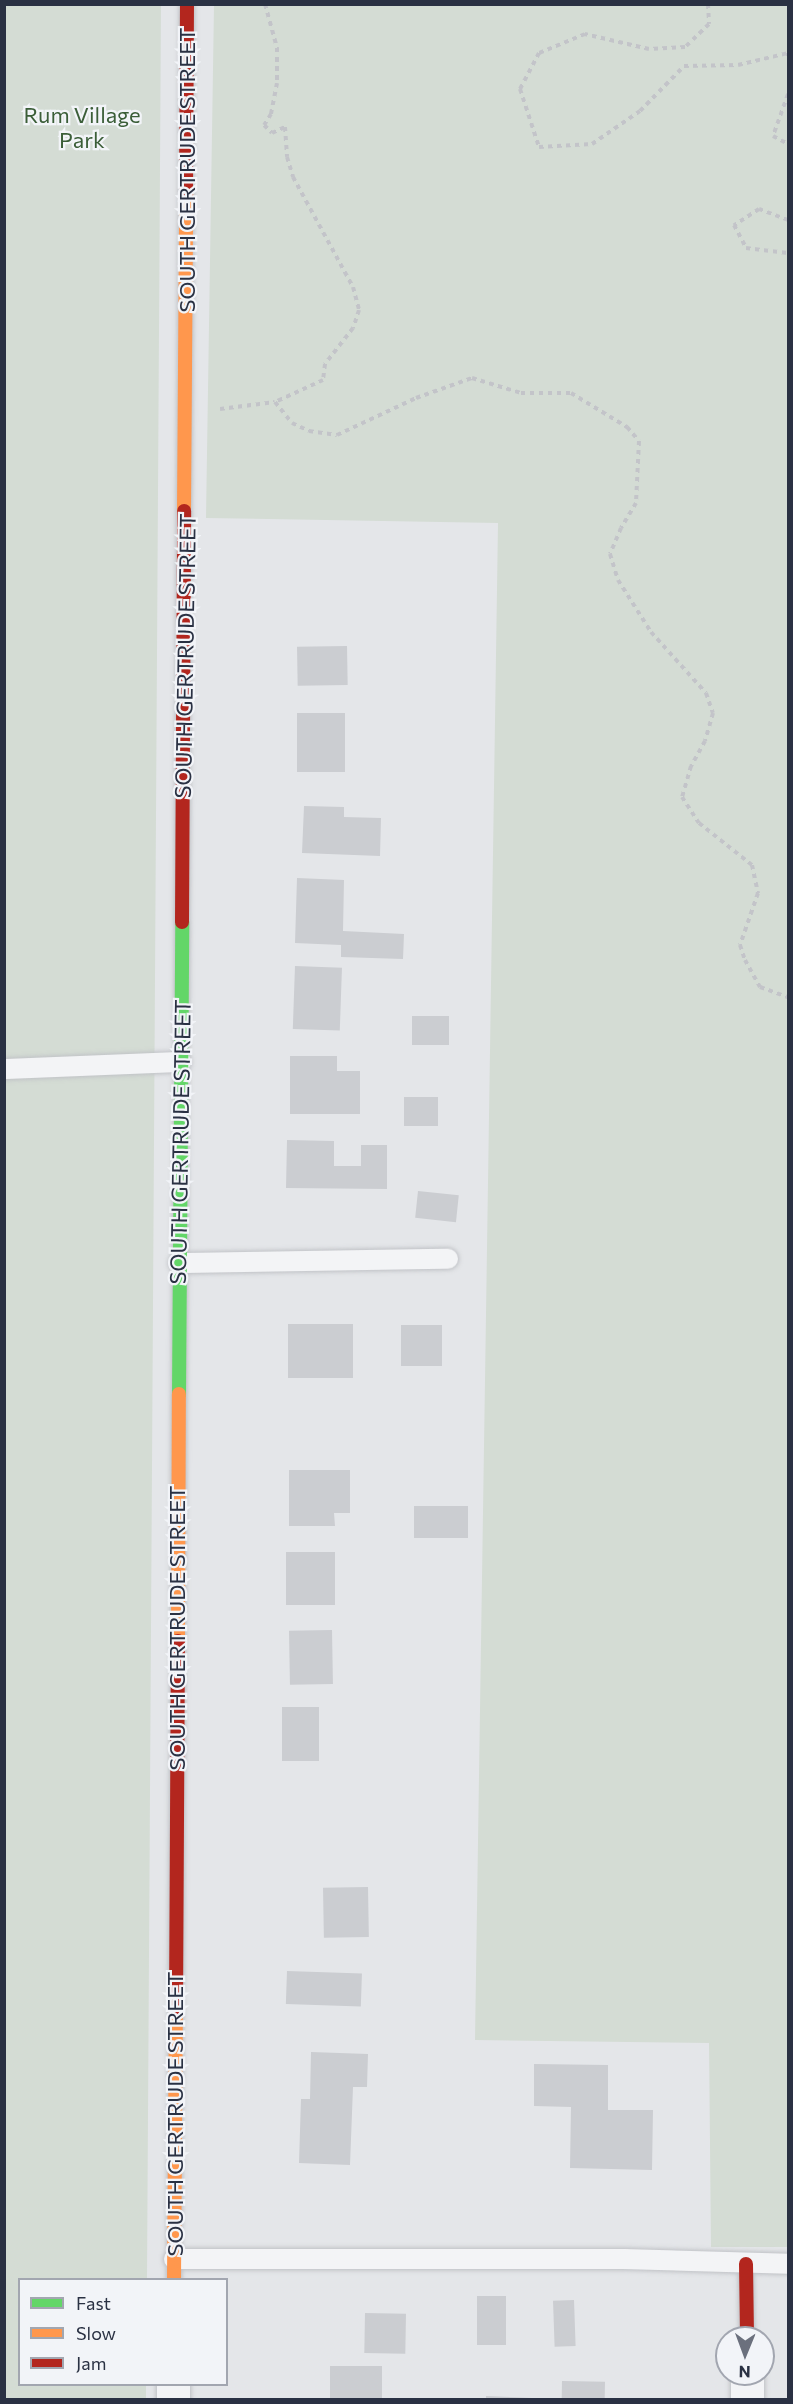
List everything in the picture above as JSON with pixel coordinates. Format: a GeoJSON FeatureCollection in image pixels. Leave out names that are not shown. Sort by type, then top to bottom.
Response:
{"type":"FeatureCollection","features":[{"type":"Feature","properties":{"kind":"street","name":"SOUTH GERTRUDE STREET"},"geometry":{"type":"LineString","coordinates":[[174,2278],[188,4]]}},
{"type":"Feature","properties":{"kind":"street"},"geometry":{"type":"LineString","coordinates":[[746,2264],[747,2326]]}},
{"type":"Feature","properties":{"kind":"lane"},"geometry":{"type":"LineString","coordinates":[[9,1067],[181,1062]]}},
{"type":"Feature","properties":{"kind":"lane"},"geometry":{"type":"LineString","coordinates":[[179,1263],[448,1259]]}},
{"type":"Feature","properties":{"kind":"lane"},"geometry":{"type":"LineString","coordinates":[[174,2259],[624,2259],[789,2264]]}},
{"type":"Feature","properties":{"kind":"path"},"geometry":{"type":"LineString","coordinates":[[186,414],[276,402],[323,380],[325,364],[352,328],[359,310],[353,287],[293,177],[288,158],[285,127],[272,133],[264,126],[272,114],[277,83],[277,48],[265,4]]}},
{"type":"Feature","properties":{"kind":"path"},"geometry":{"type":"LineString","coordinates":[[708,4],[709,24],[685,47],[649,49],[585,34],[539,53],[520,89],[539,147],[592,144],[640,111],[684,66],[738,65],[788,52],[789,56]]}},
{"type":"Feature","properties":{"kind":"path"},"geometry":{"type":"LineString","coordinates":[[789,94],[773,135],[789,144]]}},
{"type":"Feature","properties":{"kind":"path"},"geometry":{"type":"LineString","coordinates":[[789,220],[759,209],[734,225],[746,248],[789,253]]}},
{"type":"Feature","properties":{"kind":"path"},"geometry":{"type":"LineString","coordinates":[[276,402],[292,423],[309,431],[337,435],[416,398],[472,378],[521,393],[571,393],[627,427],[639,441],[636,503],[621,528],[610,554],[618,580],[651,632],[706,693],[713,713],[705,741],[690,766],[682,797],[699,823],[752,865],[758,893],[740,945],[745,960],[760,987],[789,997]]}},
{"type":"Feature","properties":{"kind":"green space","name":"Rum Village Park"},"geometry":{"type":"Polygon","coordinates":[[[5,5],[161,5],[147,2278],[18,2278],[18,2386],[146,2386],[146,2399],[5,2400],[5,5]]]}},
{"type":"Feature","properties":{"kind":"green space"},"geometry":{"type":"Polygon","coordinates":[[[214,5],[788,5],[788,2247],[711,2247],[709,2043],[475,2040],[498,523],[206,518],[214,5]]]}},
{"type":"Feature","properties":{"kind":"building"},"geometry":{"type":"Polygon","coordinates":[[[347,646],[348,685],[298,686],[297,647],[347,646]]]}},
{"type":"Feature","properties":{"kind":"building"},"geometry":{"type":"Polygon","coordinates":[[[297,713],[345,713],[345,772],[297,772],[297,713]]]}},
{"type":"Feature","properties":{"kind":"building"},"geometry":{"type":"Polygon","coordinates":[[[304,806],[344,807],[344,817],[381,818],[380,856],[302,853],[304,806]]]}},
{"type":"Feature","properties":{"kind":"building"},"geometry":{"type":"Polygon","coordinates":[[[297,878],[344,880],[343,931],[404,934],[403,959],[341,957],[341,945],[295,943],[297,878]]]}},
{"type":"Feature","properties":{"kind":"building"},"geometry":{"type":"Polygon","coordinates":[[[295,966],[342,968],[340,1031],[293,1029],[295,966]]]}},
{"type":"Feature","properties":{"kind":"building"},"geometry":{"type":"Polygon","coordinates":[[[412,1016],[449,1016],[449,1045],[412,1045],[412,1016]]]}},
{"type":"Feature","properties":{"kind":"building"},"geometry":{"type":"Polygon","coordinates":[[[290,1056],[337,1056],[337,1071],[360,1071],[360,1114],[290,1114],[290,1056]]]}},
{"type":"Feature","properties":{"kind":"building"},"geometry":{"type":"Polygon","coordinates":[[[404,1097],[438,1097],[438,1126],[404,1126],[404,1097]]]}},
{"type":"Feature","properties":{"kind":"building"},"geometry":{"type":"Polygon","coordinates":[[[287,1140],[334,1141],[334,1166],[361,1166],[361,1145],[387,1145],[387,1189],[286,1188],[287,1140]]]}},
{"type":"Feature","properties":{"kind":"building"},"geometry":{"type":"Polygon","coordinates":[[[418,1191],[459,1195],[456,1222],[415,1218],[418,1191]]]}},
{"type":"Feature","properties":{"kind":"building"},"geometry":{"type":"Polygon","coordinates":[[[288,1324],[353,1324],[353,1378],[288,1378],[288,1324]]]}},
{"type":"Feature","properties":{"kind":"building"},"geometry":{"type":"Polygon","coordinates":[[[401,1325],[442,1325],[442,1366],[401,1366],[401,1325]]]}},
{"type":"Feature","properties":{"kind":"building"},"geometry":{"type":"Polygon","coordinates":[[[289,1470],[350,1470],[350,1513],[334,1513],[335,1526],[289,1526],[289,1470]]]}},
{"type":"Feature","properties":{"kind":"building"},"geometry":{"type":"Polygon","coordinates":[[[414,1506],[468,1506],[468,1538],[414,1538],[414,1506]]]}},
{"type":"Feature","properties":{"kind":"building"},"geometry":{"type":"Polygon","coordinates":[[[286,1552],[335,1552],[335,1605],[286,1605],[286,1552]]]}},
{"type":"Feature","properties":{"kind":"building"},"geometry":{"type":"Polygon","coordinates":[[[332,1630],[333,1684],[290,1685],[289,1631],[332,1630]]]}},
{"type":"Feature","properties":{"kind":"building"},"geometry":{"type":"Polygon","coordinates":[[[282,1707],[319,1707],[319,1761],[282,1761],[282,1707]]]}},
{"type":"Feature","properties":{"kind":"building"},"geometry":{"type":"Polygon","coordinates":[[[368,1887],[369,1937],[324,1938],[323,1888],[368,1887]]]}},
{"type":"Feature","properties":{"kind":"building"},"geometry":{"type":"Polygon","coordinates":[[[287,1971],[362,1974],[361,2007],[286,2004],[287,1971]]]}},
{"type":"Feature","properties":{"kind":"building"},"geometry":{"type":"Polygon","coordinates":[[[311,2052],[368,2054],[367,2087],[353,2087],[350,2165],[299,2163],[301,2099],[310,2099],[311,2052]]]}},
{"type":"Feature","properties":{"kind":"building"},"geometry":{"type":"Polygon","coordinates":[[[534,2064],[608,2065],[608,2110],[653,2110],[652,2170],[570,2168],[571,2107],[534,2106],[534,2064]]]}},
{"type":"Feature","properties":{"kind":"building"},"geometry":{"type":"Polygon","coordinates":[[[477,2296],[506,2296],[506,2345],[477,2345],[477,2296]]]}},
{"type":"Feature","properties":{"kind":"building"},"geometry":{"type":"Polygon","coordinates":[[[574,2300],[576,2346],[555,2347],[553,2301],[574,2300]]]}},
{"type":"Feature","properties":{"kind":"building"},"geometry":{"type":"Polygon","coordinates":[[[365,2313],[406,2314],[405,2354],[364,2353],[365,2313]]]}},
{"type":"Feature","properties":{"kind":"building"},"geometry":{"type":"Polygon","coordinates":[[[330,2366],[382,2366],[382,2400],[330,2400],[330,2366]]]}},
{"type":"Feature","properties":{"kind":"building"},"geometry":{"type":"Polygon","coordinates":[[[562,2381],[605,2382],[605,2400],[562,2400],[562,2381]]]}},
{"type":"Feature","properties":{"kind":"building"},"geometry":{"type":"Polygon","coordinates":[[[486,2396],[532,2398],[532,2400],[486,2400],[486,2396]]]}},
{"type":"Feature","properties":{"kind":"traffic: fast"},"geometry":{"type":"LineString","coordinates":[[179,1394],[182,922]]}},
{"type":"Feature","properties":{"kind":"traffic: slow"},"geometry":{"type":"LineString","coordinates":[[184,511],[186,193]]}},
{"type":"Feature","properties":{"kind":"traffic: slow"},"geometry":{"type":"LineString","coordinates":[[178,1641],[179,1394]]}},
{"type":"Feature","properties":{"kind":"traffic: slow"},"geometry":{"type":"LineString","coordinates":[[174,2278],[176,2009]]}},
{"type":"Feature","properties":{"kind":"traffic: jam"},"geometry":{"type":"LineString","coordinates":[[186,193],[187,4]]}},
{"type":"Feature","properties":{"kind":"traffic: jam"},"geometry":{"type":"LineString","coordinates":[[182,922],[184,511]]}},
{"type":"Feature","properties":{"kind":"traffic: jam"},"geometry":{"type":"LineString","coordinates":[[176,2009],[178,1641]]}},
{"type":"Feature","properties":{"kind":"traffic: jam"},"geometry":{"type":"LineString","coordinates":[[746,2264],[747,2326]]}}]}
